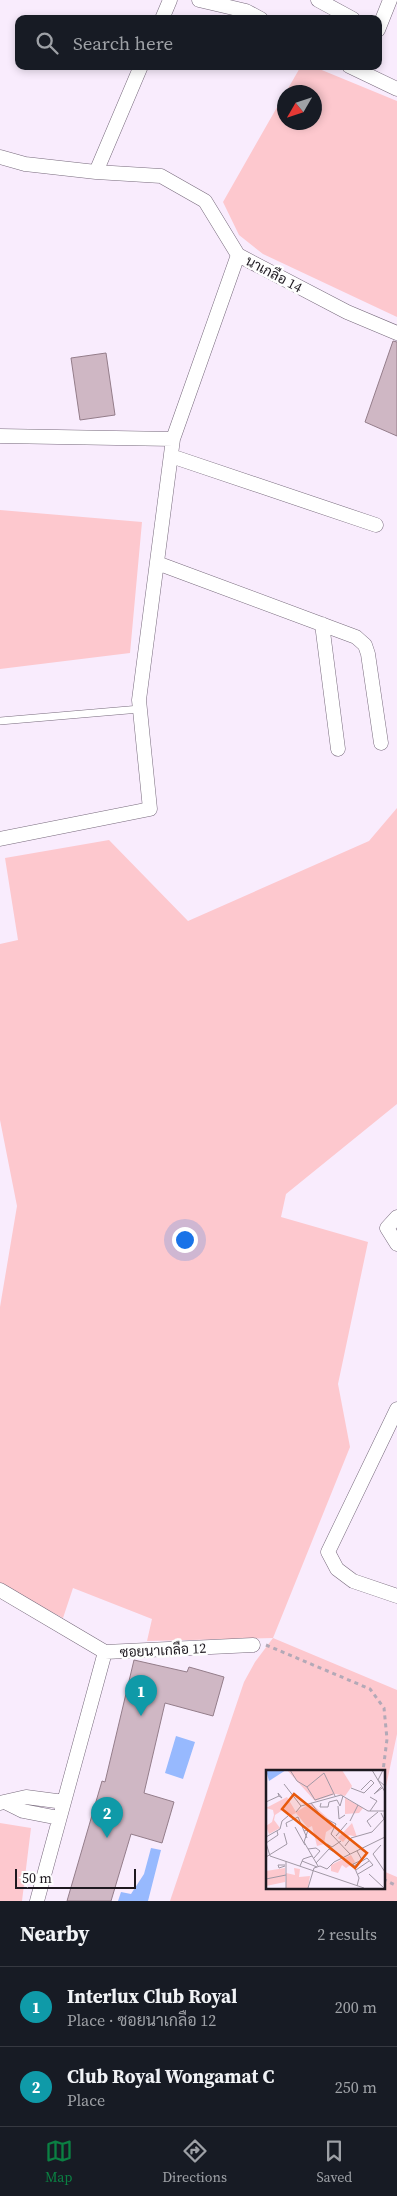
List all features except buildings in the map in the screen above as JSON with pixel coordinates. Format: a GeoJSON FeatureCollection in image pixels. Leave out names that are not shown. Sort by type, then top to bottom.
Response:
{"type":"FeatureCollection","features":[{"type":"Feature","properties":{"kind":"street"},"geometry":{"type":"LineString","coordinates":[[164,15],[170,0]]}},
{"type":"Feature","properties":{"kind":"street"},"geometry":{"type":"LineString","coordinates":[[199,0],[246,11],[254,15]]}},
{"type":"Feature","properties":{"kind":"street"},"geometry":{"type":"LineString","coordinates":[[318,0],[346,15]]}},
{"type":"Feature","properties":{"kind":"street"},"geometry":{"type":"LineString","coordinates":[[382,20],[390,0]]}},
{"type":"Feature","properties":{"kind":"street"},"geometry":{"type":"LineString","coordinates":[[96,172],[139,70]]}},
{"type":"Feature","properties":{"kind":"street"},"geometry":{"type":"LineString","coordinates":[[362,70],[397,89]]}},
{"type":"Feature","properties":{"kind":"street","name":"นาเกลือ 14"},"geometry":{"type":"LineString","coordinates":[[0,156],[24,164],[96,172],[161,176],[204,201],[238,255],[347,312],[397,333]]}},
{"type":"Feature","properties":{"kind":"street"},"geometry":{"type":"LineString","coordinates":[[0,839],[150,809],[139,700],[173,440],[238,255]]}},
{"type":"Feature","properties":{"kind":"street"},"geometry":{"type":"LineString","coordinates":[[0,436],[173,440]]}},
{"type":"Feature","properties":{"kind":"street"},"geometry":{"type":"LineString","coordinates":[[171,456],[376,525]]}},
{"type":"Feature","properties":{"kind":"street"},"geometry":{"type":"LineString","coordinates":[[157,563],[356,637],[365,645],[368,654],[382,743]]}},
{"type":"Feature","properties":{"kind":"street"},"geometry":{"type":"LineString","coordinates":[[322,624],[338,749]]}},
{"type":"Feature","properties":{"kind":"street"},"geometry":{"type":"LineString","coordinates":[[397,1217],[387,1228],[397,1244]]}},
{"type":"Feature","properties":{"kind":"street"},"geometry":{"type":"LineString","coordinates":[[397,1409],[328,1552],[337,1569],[353,1581],[397,1596]]}},
{"type":"Feature","properties":{"kind":"street","name":"ซอยนาเกลือ 12"},"geometry":{"type":"LineString","coordinates":[[0,1590],[105,1652],[253,1645]]}},
{"type":"Feature","properties":{"kind":"street"},"geometry":{"type":"LineString","coordinates":[[37,1901],[105,1652]]}},
{"type":"Feature","properties":{"kind":"street"},"geometry":{"type":"LineString","coordinates":[[3,1803],[26,1796],[64,1802]]}},
{"type":"Feature","properties":{"kind":"street"},"geometry":{"type":"LineString","coordinates":[[3,1803],[24,1811],[59,1818]]}},
{"type":"Feature","properties":{"kind":"lane"},"geometry":{"type":"LineString","coordinates":[[0,721],[140,709]]}},
{"type":"Feature","properties":{"kind":"path"},"geometry":{"type":"LineString","coordinates":[[253,1645],[261,1643],[370,1689],[384,1708],[387,1739],[383,1770]]}},
{"type":"Feature","properties":{"kind":"path"},"geometry":{"type":"LineString","coordinates":[[384,1880],[397,1886]]}},
{"type":"Feature","properties":{"kind":"shaded area"},"geometry":{"type":"Polygon","coordinates":[[[299,70],[322,70],[397,101],[397,317],[263,254],[239,235],[223,202],[277,107],[277,130],[322,130],[322,85],[290,85],[299,70]]]}},
{"type":"Feature","properties":{"kind":"shaded area"},"geometry":{"type":"Polygon","coordinates":[[[0,510],[142,522],[130,653],[0,669],[0,510]]]}},
{"type":"Feature","properties":{"kind":"shaded area"},"geometry":{"type":"Polygon","coordinates":[[[397,808],[397,1104],[286,1194],[281,1217],[368,1242],[338,1384],[350,1447],[273,1638],[147,1641],[152,1619],[73,1588],[63,1618],[0,1585],[0,1307],[17,1206],[0,1120],[0,944],[18,940],[5,858],[109,840],[188,921],[369,841],[397,808]]]}},
{"type":"Feature","properties":{"kind":"shaded area"},"geometry":{"type":"Polygon","coordinates":[[[273,1638],[397,1690],[397,1734],[384,1796],[384,1770],[266,1770],[266,1888],[384,1888],[384,1871],[397,1877],[397,1901],[170,1901],[244,1682],[255,1662],[273,1638]]]}},
{"type":"Feature","properties":{"kind":"shaded area"},"geometry":{"type":"Polygon","coordinates":[[[0,1823],[31,1828],[22,1901],[0,1901],[0,1823]]]}},
{"type":"Feature","properties":{"kind":"water"},"geometry":{"type":"Polygon","coordinates":[[[176,1736],[195,1742],[183,1779],[165,1773],[176,1736]]]}},
{"type":"Feature","properties":{"kind":"water"},"geometry":{"type":"Polygon","coordinates":[[[151,1848],[161,1850],[148,1901],[118,1901],[121,1892],[131,1894],[144,1874],[151,1848]]]}},
{"type":"Feature","properties":{"kind":"place","name":"Interlux Club Royal"},"geometry":{"type":"Point","coordinates":[141,1716]}},
{"type":"Feature","properties":{"kind":"place","name":"Club Royal Wongamat C"},"geometry":{"type":"Point","coordinates":[107,1838]}}]}
